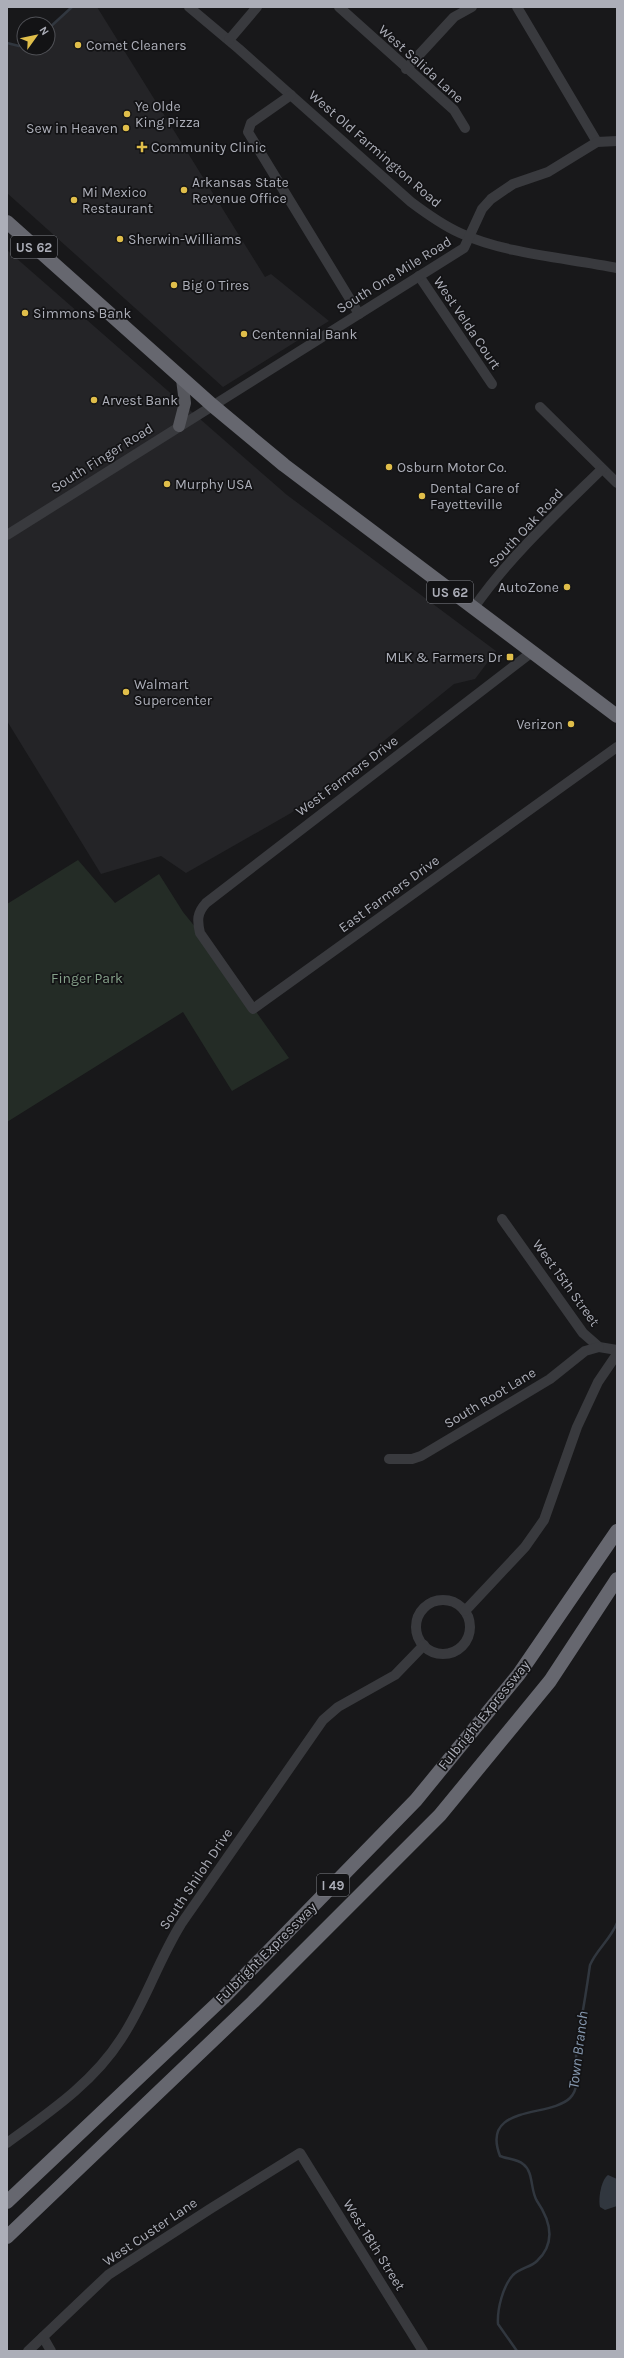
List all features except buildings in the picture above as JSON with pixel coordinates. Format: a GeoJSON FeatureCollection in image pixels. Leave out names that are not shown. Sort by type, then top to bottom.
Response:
{"type":"FeatureCollection","features":[{"type":"Feature","properties":{"kind":"highway","name":"US 62"},"geometry":{"type":"LineString","coordinates":[[7,222],[182,379],[316,491],[617,716]]}},
{"type":"Feature","properties":{"kind":"highway","name":"Fulbright Expressway"},"geometry":{"type":"LineString","coordinates":[[7,2202],[223,1998],[416,1800],[519,1674],[617,1531]]}},
{"type":"Feature","properties":{"kind":"highway","name":"Fulbright Expressway"},"geometry":{"type":"LineString","coordinates":[[7,2237],[253,2002],[440,1815],[550,1681],[617,1580]]}},
{"type":"Feature","properties":{"kind":"main road"},"geometry":{"type":"LineString","coordinates":[[179,426],[185,403],[182,379]]}},
{"type":"Feature","properties":{"kind":"street","name":"West Old Farmington Road"},"geometry":{"type":"LineString","coordinates":[[189,7],[229,40],[411,202],[443,224],[470,237],[520,251],[617,268]]}},
{"type":"Feature","properties":{"kind":"street"},"geometry":{"type":"LineString","coordinates":[[229,40],[257,7]]}},
{"type":"Feature","properties":{"kind":"street","name":"West Salida Lane"},"geometry":{"type":"LineString","coordinates":[[339,7],[406,69],[454,110],[465,128]]}},
{"type":"Feature","properties":{"kind":"street"},"geometry":{"type":"LineString","coordinates":[[406,69],[454,17],[472,7]]}},
{"type":"Feature","properties":{"kind":"street"},"geometry":{"type":"LineString","coordinates":[[517,7],[596,142]]}},
{"type":"Feature","properties":{"kind":"street"},"geometry":{"type":"LineString","coordinates":[[291,95],[251,123],[248,132],[359,314]]}},
{"type":"Feature","properties":{"kind":"street","name":"South One Mile Road"},"geometry":{"type":"LineString","coordinates":[[212,405],[464,248],[482,210],[491,199],[513,184],[548,172],[596,142],[617,140]]}},
{"type":"Feature","properties":{"kind":"street","name":"West Velda Court"},"geometry":{"type":"LineString","coordinates":[[419,276],[492,384]]}},
{"type":"Feature","properties":{"kind":"street","name":"South Finger Road"},"geometry":{"type":"LineString","coordinates":[[7,535],[212,405]]}},
{"type":"Feature","properties":{"kind":"street"},"geometry":{"type":"LineString","coordinates":[[540,407],[617,483]]}},
{"type":"Feature","properties":{"kind":"street","name":"South Oak Road"},"geometry":{"type":"LineString","coordinates":[[473,609],[544,526],[602,469]]}},
{"type":"Feature","properties":{"kind":"street","name":"West Farmers Drive"},"geometry":{"type":"LineString","coordinates":[[200,933],[197,921],[199,910],[206,902],[532,652]]}},
{"type":"Feature","properties":{"kind":"street","name":"East Farmers Drive"},"geometry":{"type":"LineString","coordinates":[[200,933],[253,1009],[617,747]]}},
{"type":"Feature","properties":{"kind":"street","name":"West 15th Street"},"geometry":{"type":"LineString","coordinates":[[502,1219],[583,1333],[599,1347],[617,1350]]}},
{"type":"Feature","properties":{"kind":"street","name":"South Root Lane"},"geometry":{"type":"LineString","coordinates":[[389,1459],[407,1460],[421,1456],[550,1379],[586,1351],[599,1347]]}},
{"type":"Feature","properties":{"kind":"street"},"geometry":{"type":"LineString","coordinates":[[465,1611],[525,1547],[544,1520],[577,1427],[598,1382],[617,1354]]}},
{"type":"Feature","properties":{"kind":"street"},"geometry":{"type":"LineString","coordinates":[[445,1600],[454,1602],[465,1611],[470,1622],[470,1630],[462,1646],[447,1653],[431,1650],[424,1645],[418,1633],[417,1620],[428,1605],[445,1600]]}},
{"type":"Feature","properties":{"kind":"street","name":"South Shiloh Drive"},"geometry":{"type":"LineString","coordinates":[[7,2143],[61,2102],[95,2071],[120,2040],[138,2009],[160,1959],[181,1924],[323,1720],[338,1707],[395,1675],[424,1645]]}},
{"type":"Feature","properties":{"kind":"street","name":"West Custer Lane"},"geometry":{"type":"LineString","coordinates":[[28,2351],[108,2275],[300,2153]]}},
{"type":"Feature","properties":{"kind":"street","name":"West 18th Street"},"geometry":{"type":"LineString","coordinates":[[300,2153],[423,2351]]}},
{"type":"Feature","properties":{"kind":"street"},"geometry":{"type":"LineString","coordinates":[[43,2337],[51,2351]]}},
{"type":"Feature","properties":{"kind":"shaded area"},"geometry":{"type":"Polygon","coordinates":[[[72,7],[97,7],[265,277],[271,274],[329,321],[223,387],[7,193],[7,43],[16,45],[16,56],[56,56],[56,22],[72,7]]]}},
{"type":"Feature","properties":{"kind":"shaded area"},"geometry":{"type":"Polygon","coordinates":[[[7,250],[287,495],[496,651],[475,679],[454,684],[332,783],[291,813],[186,873],[161,856],[101,874],[7,721],[7,250]]]}},
{"type":"Feature","properties":{"kind":"shaded area"},"geometry":{"type":"Polygon","coordinates":[[[608,2175],[617,2179],[617,2206],[605,2210],[600,2207],[599,2204],[602,2185],[608,2175]]]}},
{"type":"Feature","properties":{"kind":"green space","name":"Finger Park"},"geometry":{"type":"Polygon","coordinates":[[[78,860],[115,903],[159,874],[183,912],[200,933],[289,1058],[232,1091],[183,1012],[7,1122],[7,904],[78,860]]]}},
{"type":"Feature","properties":{"kind":"waterway"},"geometry":{"type":"LineString","coordinates":[[56,22],[72,7]]}},
{"type":"Feature","properties":{"kind":"waterway"},"geometry":{"type":"LineString","coordinates":[[7,43],[16,45]]}},
{"type":"Feature","properties":{"kind":"waterway","name":"Town Branch"},"geometry":{"type":"LineString","coordinates":[[517,2351],[498,2324],[501,2298],[506,2285],[513,2275],[535,2263],[543,2254],[549,2239],[549,2231],[548,2223],[533,2192],[529,2172],[526,2167],[518,2161],[500,2156],[496,2139],[500,2128],[508,2120],[520,2115],[560,2104],[570,2098],[576,2088],[576,2047],[590,1965],[617,1923]]}},
{"type":"Feature","properties":{"kind":"place","name":"Comet Cleaners"},"geometry":{"type":"Point","coordinates":[78,45]}},
{"type":"Feature","properties":{"kind":"place","name":"Ye Olde King Pizza"},"geometry":{"type":"Point","coordinates":[127,114]}},
{"type":"Feature","properties":{"kind":"place","name":"Sew in Heaven"},"geometry":{"type":"Point","coordinates":[126,128]}},
{"type":"Feature","properties":{"kind":"place","name":"Community Clinic"},"geometry":{"type":"Point","coordinates":[142,147]}},
{"type":"Feature","properties":{"kind":"place","name":"Arkansas State Revenue Office"},"geometry":{"type":"Point","coordinates":[184,190]}},
{"type":"Feature","properties":{"kind":"place","name":"Mi Mexico Restaurant"},"geometry":{"type":"Point","coordinates":[74,200]}},
{"type":"Feature","properties":{"kind":"place","name":"Sherwin-Williams"},"geometry":{"type":"Point","coordinates":[120,239]}},
{"type":"Feature","properties":{"kind":"place","name":"Big O Tires"},"geometry":{"type":"Point","coordinates":[174,285]}},
{"type":"Feature","properties":{"kind":"place","name":"Simmons Bank"},"geometry":{"type":"Point","coordinates":[25,313]}},
{"type":"Feature","properties":{"kind":"place","name":"Centennial Bank"},"geometry":{"type":"Point","coordinates":[244,334]}},
{"type":"Feature","properties":{"kind":"place","name":"Arvest Bank"},"geometry":{"type":"Point","coordinates":[94,400]}},
{"type":"Feature","properties":{"kind":"place","name":"Osburn Motor Co."},"geometry":{"type":"Point","coordinates":[389,467]}},
{"type":"Feature","properties":{"kind":"place","name":"Murphy USA"},"geometry":{"type":"Point","coordinates":[167,484]}},
{"type":"Feature","properties":{"kind":"place","name":"Dental Care of Fayetteville"},"geometry":{"type":"Point","coordinates":[422,496]}},
{"type":"Feature","properties":{"kind":"place","name":"AutoZone"},"geometry":{"type":"Point","coordinates":[567,587]}},
{"type":"Feature","properties":{"kind":"place","name":"MLK & Farmers Dr"},"geometry":{"type":"Point","coordinates":[510,657]}},
{"type":"Feature","properties":{"kind":"place","name":"Walmart Supercenter"},"geometry":{"type":"Point","coordinates":[126,692]}},
{"type":"Feature","properties":{"kind":"place","name":"Verizon"},"geometry":{"type":"Point","coordinates":[571,724]}}]}
